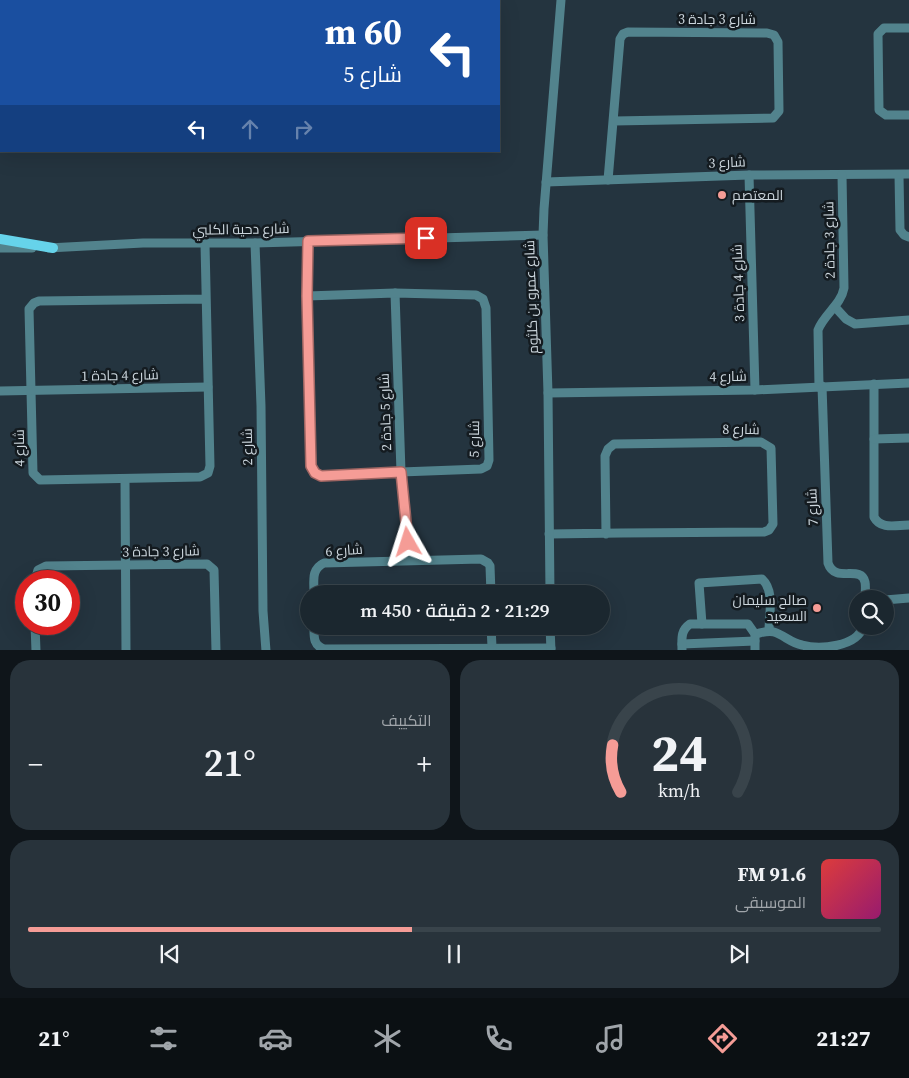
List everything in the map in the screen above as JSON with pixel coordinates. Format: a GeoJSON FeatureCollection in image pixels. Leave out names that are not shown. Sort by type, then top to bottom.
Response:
{"type":"FeatureCollection","features":[{"type":"Feature","properties":{"kind":"main road"},"geometry":{"type":"LineString","coordinates":[[0,239],[53,248]]}},
{"type":"Feature","properties":{"kind":"street","name":"شارع عمرو بن كلثوم"},"geometry":{"type":"LineString","coordinates":[[550,585],[548,393],[543,235],[561,0]]}},
{"type":"Feature","properties":{"kind":"street"},"geometry":{"type":"LineString","coordinates":[[909,28],[884,28],[878,34],[879,110],[886,115],[909,115]]}},
{"type":"Feature","properties":{"kind":"street","name":"شارع 3 جادة 3"},"geometry":{"type":"LineString","coordinates":[[608,180],[620,39],[625,33],[767,33],[776,38],[778,42],[779,111],[772,118],[614,121]]}},
{"type":"Feature","properties":{"kind":"street","name":"شارع 3"},"geometry":{"type":"LineString","coordinates":[[546,182],[749,174],[909,174]]}},
{"type":"Feature","properties":{"kind":"street","name":"شارع 4 جادة 3"},"geometry":{"type":"LineString","coordinates":[[749,174],[754,390]]}},
{"type":"Feature","properties":{"kind":"street","name":"شارع 3 جادة 2"},"geometry":{"type":"LineString","coordinates":[[821,387],[818,330],[843,294],[844,288],[842,175]]}},
{"type":"Feature","properties":{"kind":"street"},"geometry":{"type":"LineString","coordinates":[[899,175],[900,230],[909,237]]}},
{"type":"Feature","properties":{"kind":"street","name":"شارع دحية الكلبي"},"geometry":{"type":"LineString","coordinates":[[0,248],[53,248],[144,243],[255,243],[543,235]]}},
{"type":"Feature","properties":{"kind":"street","name":"شارع 5"},"geometry":{"type":"LineString","coordinates":[[307,296],[394,293],[476,295],[483,299],[486,308],[489,460],[487,466],[481,469],[321,476],[312,470],[307,296],[308,241]]}},
{"type":"Feature","properties":{"kind":"street","name":"شارع 2"},"geometry":{"type":"LineString","coordinates":[[255,243],[261,406],[263,611],[266,650]]}},
{"type":"Feature","properties":{"kind":"street","name":"شارع 4"},"geometry":{"type":"LineString","coordinates":[[205,244],[210,466],[208,473],[200,477],[125,479],[40,480],[36,477],[33,473],[30,309],[39,300],[206,299]]}},
{"type":"Feature","properties":{"kind":"street","name":"شارع 5 جادة 2"},"geometry":{"type":"LineString","coordinates":[[394,293],[401,472],[410,560]]}},
{"type":"Feature","properties":{"kind":"street"},"geometry":{"type":"LineString","coordinates":[[834,307],[846,319],[855,324],[909,320]]}},
{"type":"Feature","properties":{"kind":"street","name":"شارع 4"},"geometry":{"type":"LineString","coordinates":[[548,393],[754,390],[909,383]]}},
{"type":"Feature","properties":{"kind":"street"},"geometry":{"type":"LineString","coordinates":[[874,384],[874,517],[884,526],[909,525]]}},
{"type":"Feature","properties":{"kind":"street","name":"شارع 4 جادة 1"},"geometry":{"type":"LineString","coordinates":[[0,391],[208,387]]}},
{"type":"Feature","properties":{"kind":"street","name":"شارع 7"},"geometry":{"type":"LineString","coordinates":[[821,387],[828,563],[833,572],[854,574],[863,578],[865,590]]}},
{"type":"Feature","properties":{"kind":"street"},"geometry":{"type":"LineString","coordinates":[[874,439],[909,438]]}},
{"type":"Feature","properties":{"kind":"street","name":"شارع 8"},"geometry":{"type":"LineString","coordinates":[[550,534],[606,534],[764,532],[769,530],[773,524],[771,448],[761,442],[614,444],[608,449],[605,456],[606,534]]}},
{"type":"Feature","properties":{"kind":"street"},"geometry":{"type":"LineString","coordinates":[[125,479],[126,650]]}},
{"type":"Feature","properties":{"kind":"street","name":"شارع 6"},"geometry":{"type":"LineString","coordinates":[[314,585],[314,574],[318,566],[324,563],[481,559],[488,563],[491,570],[491,585]]}},
{"type":"Feature","properties":{"kind":"street","name":"شارع 3 جادة 3"},"geometry":{"type":"LineString","coordinates":[[38,570],[46,566],[210,565],[214,570],[216,650]]}},
{"type":"Feature","properties":{"kind":"street"},"geometry":{"type":"LineString","coordinates":[[702,624],[699,583],[762,579],[768,584],[770,591],[769,631]]}},
{"type":"Feature","properties":{"kind":"street"},"geometry":{"type":"LineString","coordinates":[[894,599],[909,598]]}},
{"type":"Feature","properties":{"kind":"street"},"geometry":{"type":"LineString","coordinates":[[755,650],[755,637],[748,624],[690,624],[682,633],[682,647],[755,637],[769,631],[780,634],[800,645],[832,648],[846,644],[858,635]]}},
{"type":"Feature","properties":{"kind":"street"},"geometry":{"type":"LineString","coordinates":[[36,635],[36,650]]}},
{"type":"Feature","properties":{"kind":"street"},"geometry":{"type":"LineString","coordinates":[[314,635],[316,644],[324,649],[492,647],[551,649],[550,635]]}},
{"type":"Feature","properties":{"kind":"street"},"geometry":{"type":"LineString","coordinates":[[491,635],[492,647]]}},
{"type":"Feature","properties":{"kind":"place","name":"المعتصم"},"geometry":{"type":"Point","coordinates":[722,195]}},
{"type":"Feature","properties":{"kind":"place","name":"صالح سليمان السعيد"},"geometry":{"type":"Point","coordinates":[817,608]}},
{"type":"Feature","properties":{"kind":"route"},"geometry":{"type":"LineString","coordinates":[[408,542],[401,472],[321,476],[312,470],[307,296],[308,241],[426,238]]}}]}
